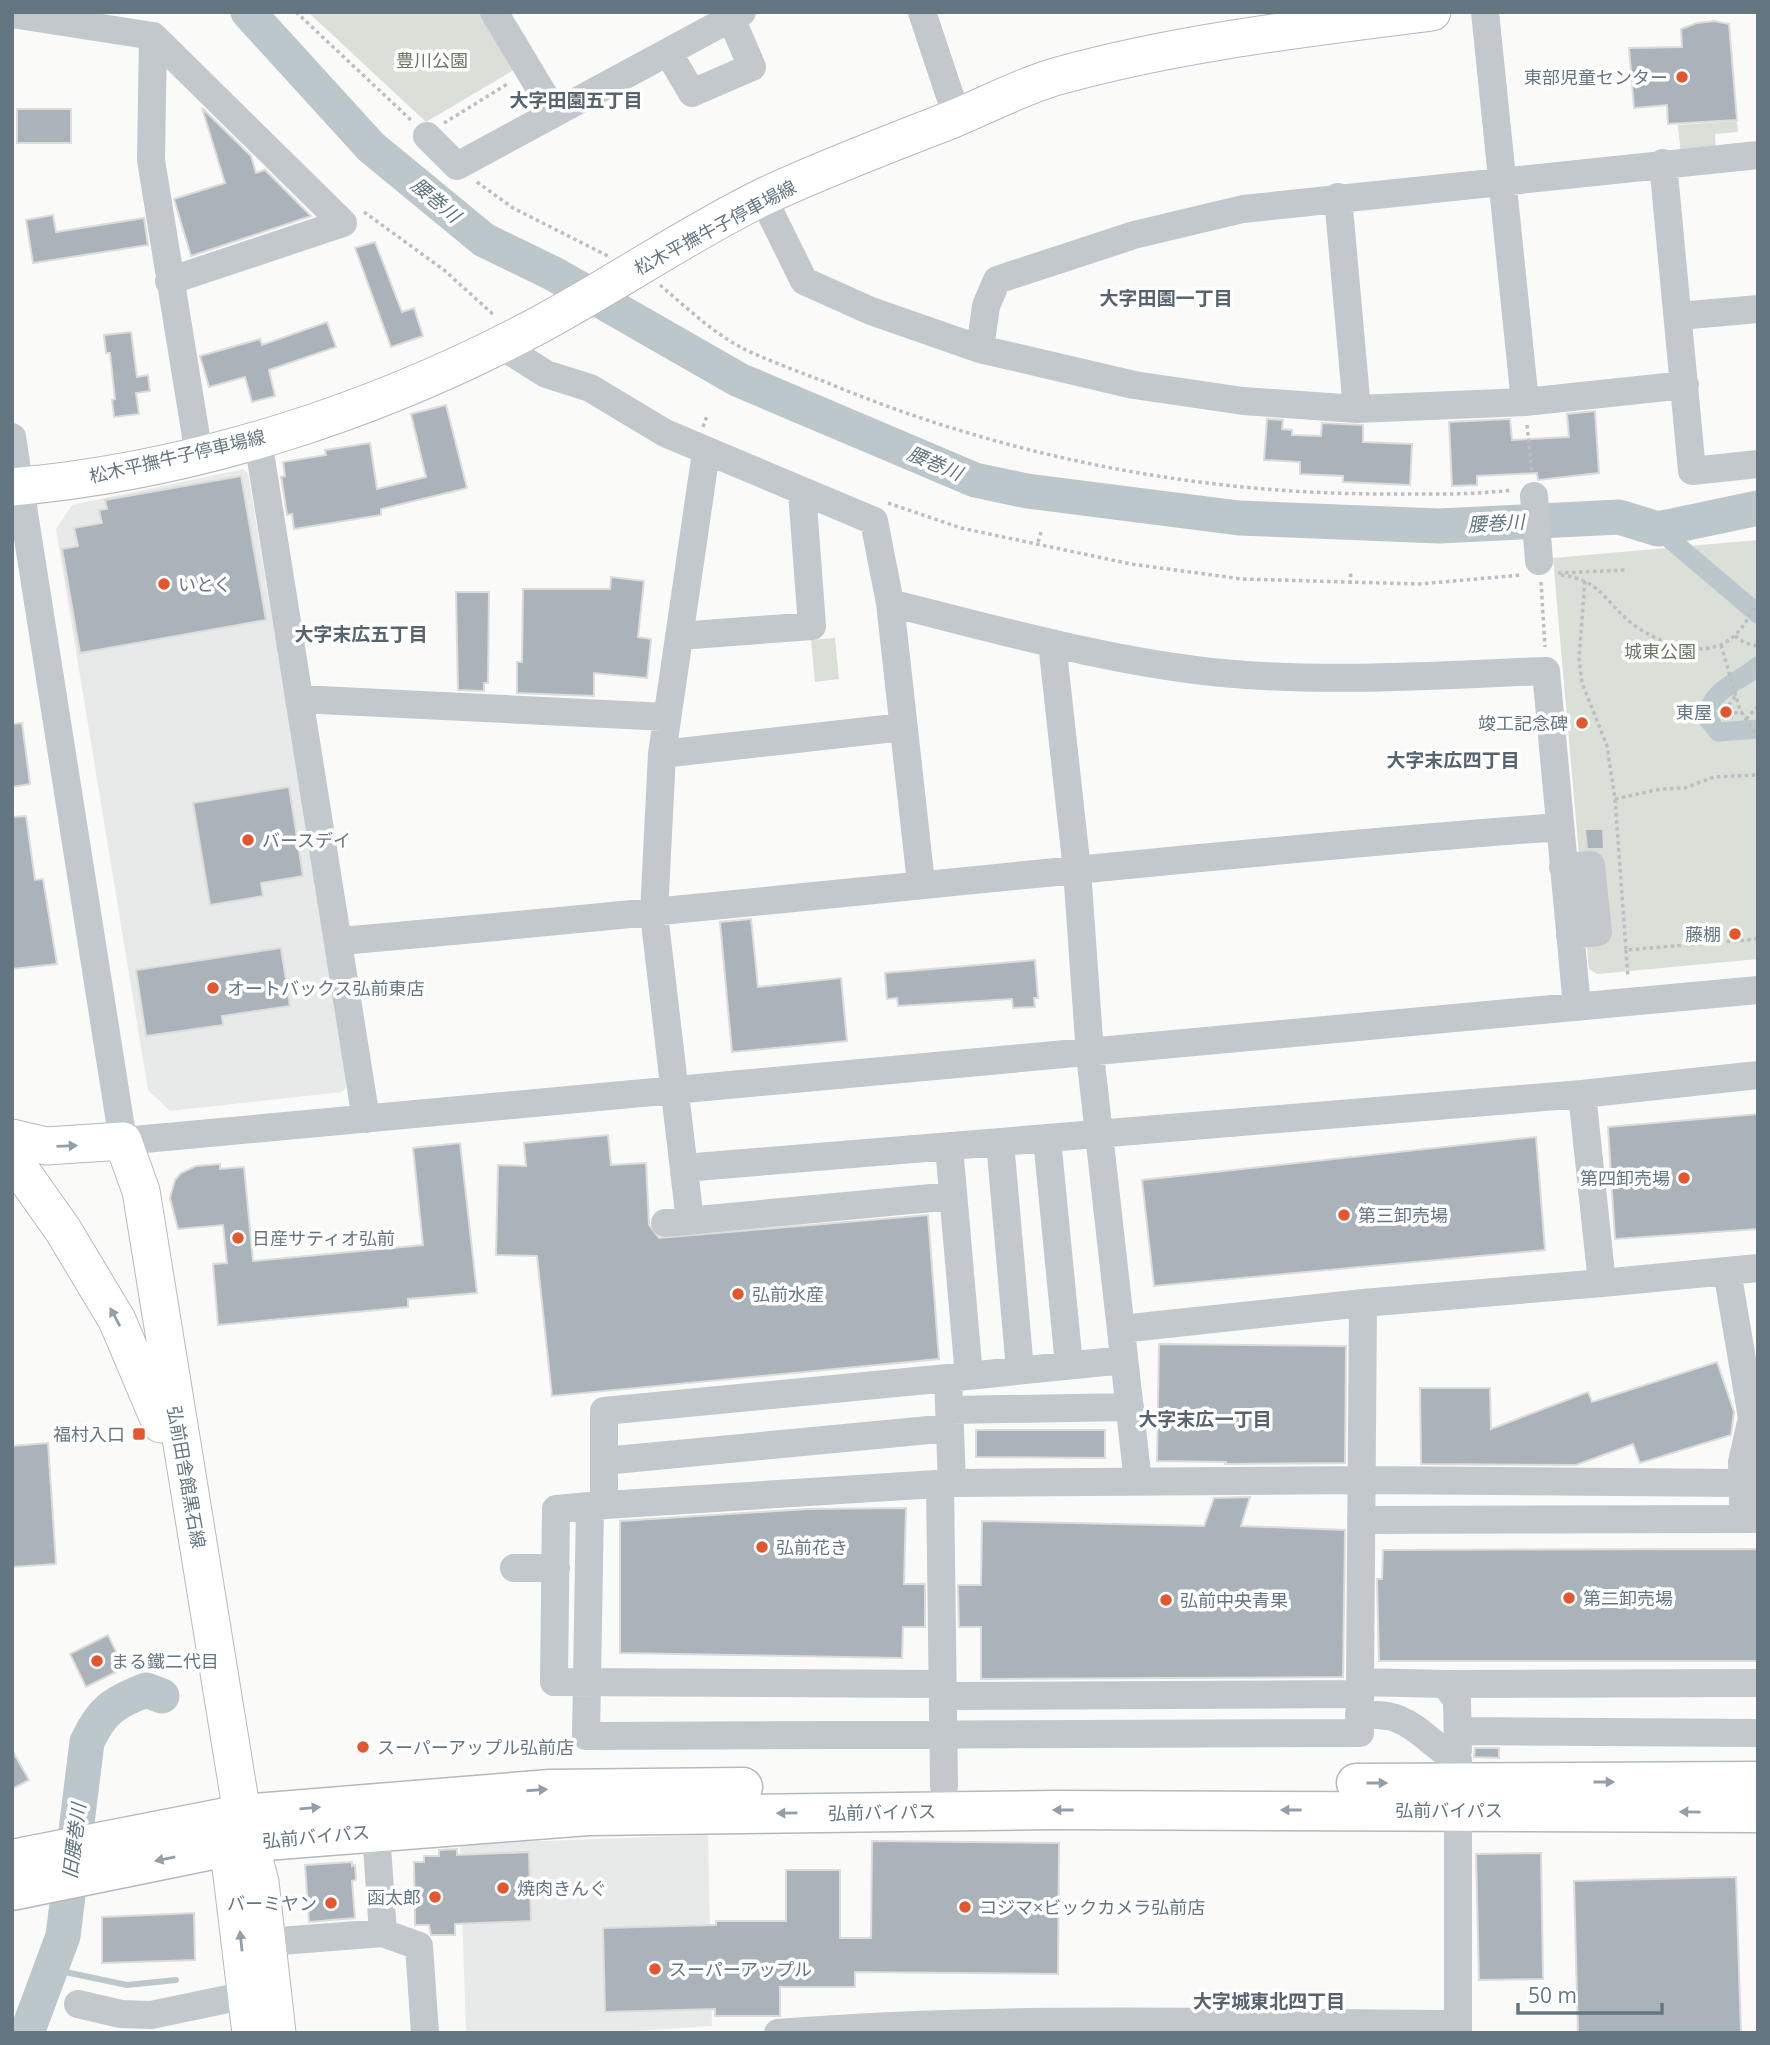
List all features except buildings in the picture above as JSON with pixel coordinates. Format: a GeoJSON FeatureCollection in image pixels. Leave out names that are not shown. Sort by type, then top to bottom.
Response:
{"type":"FeatureCollection","features":[{"type":"Feature","properties":{"kind":"highway","name":"弘前バイパス"},"geometry":{"type":"LineString","coordinates":[[12,1891],[57,1865],[237,1830],[550,1789],[1758,1781]]}},
{"type":"Feature","properties":{"kind":"highway","name":"弘前バイパス"},"geometry":{"type":"LineString","coordinates":[[237,1830],[376,1832],[588,1816],[1055,1810],[1458,1784],[1758,1813]]}},
{"type":"Feature","properties":{"kind":"highway","name":"弘前バイパス"},"geometry":{"type":"LineString","coordinates":[[12,1859],[57,1865]]}},
{"type":"Feature","properties":{"kind":"main road","name":"松木平撫牛子停車場線"},"geometry":{"type":"LineString","coordinates":[[16,486],[68,480],[199,455],[258,440],[394,393],[540,324],[763,198],[831,166],[1054,77],[1147,55],[1279,31],[1432,12]]}},
{"type":"Feature","properties":{"kind":"main road"},"geometry":{"type":"LineString","coordinates":[[12,1138],[46,1146],[123,1142]]}},
{"type":"Feature","properties":{"kind":"main road","name":"弘前田舎館黒石線"},"geometry":{"type":"LineString","coordinates":[[123,1142],[124,1192],[161,1424],[237,1830]]}},
{"type":"Feature","properties":{"kind":"main road","name":"弘前田舎館黒石線"},"geometry":{"type":"LineString","coordinates":[[123,1142],[141,1191],[237,1830]]}},
{"type":"Feature","properties":{"kind":"main road","name":"弘前田舎館黒石線"},"geometry":{"type":"LineString","coordinates":[[12,1158],[62,1230],[117,1320],[161,1424]]}},
{"type":"Feature","properties":{"kind":"main road"},"geometry":{"type":"LineString","coordinates":[[237,1830],[267,1942],[251,2033]]}},
{"type":"Feature","properties":{"kind":"main road"},"geometry":{"type":"LineString","coordinates":[[237,1830],[260,1992],[277,2033]]}},
{"type":"Feature","properties":{"kind":"street"},"geometry":{"type":"LineString","coordinates":[[494,12],[554,112]]}},
{"type":"Feature","properties":{"kind":"street"},"geometry":{"type":"LineString","coordinates":[[922,12],[957,117]]}},
{"type":"Feature","properties":{"kind":"street"},"geometry":{"type":"LineString","coordinates":[[1485,12],[1525,402]]}},
{"type":"Feature","properties":{"kind":"street"},"geometry":{"type":"LineString","coordinates":[[12,13],[153,36],[343,223],[169,281]]}},
{"type":"Feature","properties":{"kind":"street"},"geometry":{"type":"LineString","coordinates":[[425,129],[457,166],[554,112],[737,15],[752,67],[692,93],[668,52]]}},
{"type":"Feature","properties":{"kind":"street"},"geometry":{"type":"LineString","coordinates":[[153,36],[151,160],[199,455]]}},
{"type":"Feature","properties":{"kind":"street"},"geometry":{"type":"LineString","coordinates":[[980,349],[986,306],[997,280],[1148,232],[1243,209],[1338,197],[1758,155]]}},
{"type":"Feature","properties":{"kind":"street"},"geometry":{"type":"LineString","coordinates":[[1663,163],[1692,471],[1758,464]]}},
{"type":"Feature","properties":{"kind":"street"},"geometry":{"type":"LineString","coordinates":[[1338,197],[1357,409]]}},
{"type":"Feature","properties":{"kind":"street"},"geometry":{"type":"LineString","coordinates":[[763,198],[804,281],[870,311],[980,349],[1134,385],[1243,401],[1357,409],[1525,402],[1685,385]]}},
{"type":"Feature","properties":{"kind":"street"},"geometry":{"type":"LineString","coordinates":[[1679,316],[1758,309]]}},
{"type":"Feature","properties":{"kind":"street"},"geometry":{"type":"LineString","coordinates":[[500,345],[546,374],[590,388],[665,433],[705,440],[802,491],[874,521],[890,603],[921,883]]}},
{"type":"Feature","properties":{"kind":"street"},"geometry":{"type":"LineString","coordinates":[[12,437],[16,486],[123,1142],[1758,990]]}},
{"type":"Feature","properties":{"kind":"street"},"geometry":{"type":"LineString","coordinates":[[258,440],[340,941],[366,1119]]}},
{"type":"Feature","properties":{"kind":"street"},"geometry":{"type":"LineString","coordinates":[[705,440],[662,754],[654,914],[684,1168],[678,1222],[953,1196]]}},
{"type":"Feature","properties":{"kind":"street"},"geometry":{"type":"LineString","coordinates":[[679,636],[812,626],[802,491]]}},
{"type":"Feature","properties":{"kind":"street"},"geometry":{"type":"LineString","coordinates":[[1534,492],[1542,571]]}},
{"type":"Feature","properties":{"kind":"street"},"geometry":{"type":"LineString","coordinates":[[890,603],[1052,643],[1222,673],[1347,678],[1546,671],[1577,1007]]}},
{"type":"Feature","properties":{"kind":"street"},"geometry":{"type":"LineString","coordinates":[[1052,643],[1077,870],[1090,1054],[1138,1482]]}},
{"type":"Feature","properties":{"kind":"street"},"geometry":{"type":"LineString","coordinates":[[299,699],[667,718]]}},
{"type":"Feature","properties":{"kind":"street"},"geometry":{"type":"LineString","coordinates":[[662,754],[903,727]]}},
{"type":"Feature","properties":{"kind":"street"},"geometry":{"type":"LineString","coordinates":[[340,941],[654,914],[921,883],[1559,827]]}},
{"type":"Feature","properties":{"kind":"street"},"geometry":{"type":"LineString","coordinates":[[684,1168],[1582,1094],[1758,1075]]}},
{"type":"Feature","properties":{"kind":"street"},"geometry":{"type":"LineString","coordinates":[[1582,1094],[1602,1283]]}},
{"type":"Feature","properties":{"kind":"street"},"geometry":{"type":"LineString","coordinates":[[1047,1139],[1069,1365]]}},
{"type":"Feature","properties":{"kind":"street"},"geometry":{"type":"LineString","coordinates":[[1000,1142],[1020,1370]]}},
{"type":"Feature","properties":{"kind":"street"},"geometry":{"type":"LineString","coordinates":[[944,1786],[942,1690],[946,1483],[950,1419],[958,1377],[949,1147]]}},
{"type":"Feature","properties":{"kind":"street"},"geometry":{"type":"LineString","coordinates":[[1121,1329],[1363,1303],[1758,1268]]}},
{"type":"Feature","properties":{"kind":"street"},"geometry":{"type":"LineString","coordinates":[[1361,1520],[1750,1519],[1742,1483],[1742,1462],[1752,1418],[1727,1271]]}},
{"type":"Feature","properties":{"kind":"street"},"geometry":{"type":"LineString","coordinates":[[1124,1360],[604,1411],[604,1461],[597,1505],[586,1736],[1360,1733],[1363,1303]]}},
{"type":"Feature","properties":{"kind":"street"},"geometry":{"type":"LineString","coordinates":[[604,1461],[950,1419],[1130,1407]]}},
{"type":"Feature","properties":{"kind":"street"},"geometry":{"type":"LineString","coordinates":[[1742,1483],[1361,1480],[946,1483],[556,1509],[554,1682],[1360,1697],[1445,1684],[1758,1683]]}},
{"type":"Feature","properties":{"kind":"street"},"geometry":{"type":"LineString","coordinates":[[514,1569],[556,1568]]}},
{"type":"Feature","properties":{"kind":"street"},"geometry":{"type":"LineString","coordinates":[[778,2033],[899,2024],[984,2027],[1457,2028],[1457,1700],[1445,1684]]}},
{"type":"Feature","properties":{"kind":"street"},"geometry":{"type":"LineString","coordinates":[[1360,1697],[1424,1735],[1440,1751],[1458,1784]]}},
{"type":"Feature","properties":{"kind":"street"},"geometry":{"type":"LineString","coordinates":[[1458,1731],[1758,1733]]}},
{"type":"Feature","properties":{"kind":"street"},"geometry":{"type":"LineString","coordinates":[[376,1832],[383,1933]]}},
{"type":"Feature","properties":{"kind":"street"},"geometry":{"type":"LineString","coordinates":[[267,1942],[383,1933],[419,1947],[425,2033]]}},
{"type":"Feature","properties":{"kind":"street"},"geometry":{"type":"LineString","coordinates":[[78,2004],[121,2014],[151,2015],[260,1992]]}},
{"type":"Feature","properties":{"kind":"path"},"geometry":{"type":"LineString","coordinates":[[296,12],[425,129],[529,71]]}},
{"type":"Feature","properties":{"kind":"path"},"geometry":{"type":"LineString","coordinates":[[457,166],[513,208],[627,275],[655,281],[715,331],[744,349],[895,412],[1048,455],[1192,481],[1270,491],[1329,495],[1534,492],[1525,402]]}},
{"type":"Feature","properties":{"kind":"path"},"geometry":{"type":"LineString","coordinates":[[691,423],[705,440]]}},
{"type":"Feature","properties":{"kind":"path"},"geometry":{"type":"LineString","coordinates":[[882,500],[961,528],[1038,542],[1131,564],[1242,579],[1350,584],[1419,583],[1542,571],[1626,570]]}},
{"type":"Feature","properties":{"kind":"path"},"geometry":{"type":"LineString","coordinates":[[1038,542],[1041,532]]}},
{"type":"Feature","properties":{"kind":"path"},"geometry":{"type":"LineString","coordinates":[[1350,571],[1350,584]]}},
{"type":"Feature","properties":{"kind":"path"},"geometry":{"type":"LineString","coordinates":[[1542,571],[1585,581],[1605,593],[1629,620],[1652,638],[1674,645],[1699,648],[1721,645],[1735,636],[1758,604]]}},
{"type":"Feature","properties":{"kind":"path"},"geometry":{"type":"LineString","coordinates":[[1542,571],[1546,671]]}},
{"type":"Feature","properties":{"kind":"path"},"geometry":{"type":"LineString","coordinates":[[1585,581],[1579,658],[1582,683],[1607,747],[1615,799],[1626,950],[1625,971],[1628,978]]}},
{"type":"Feature","properties":{"kind":"path"},"geometry":{"type":"LineString","coordinates":[[1735,636],[1745,643],[1758,646]]}},
{"type":"Feature","properties":{"kind":"path"},"geometry":{"type":"LineString","coordinates":[[1721,645],[1742,712],[1756,735]]}},
{"type":"Feature","properties":{"kind":"path"},"geometry":{"type":"LineString","coordinates":[[1729,705],[1736,695]]}},
{"type":"Feature","properties":{"kind":"path"},"geometry":{"type":"LineString","coordinates":[[1746,719],[1758,706]]}},
{"type":"Feature","properties":{"kind":"path"},"geometry":{"type":"LineString","coordinates":[[1734,713],[1742,712]]}},
{"type":"Feature","properties":{"kind":"path"},"geometry":{"type":"LineString","coordinates":[[1615,799],[1661,789],[1685,788],[1714,777],[1758,775]]}},
{"type":"Feature","properties":{"kind":"path"},"geometry":{"type":"LineString","coordinates":[[1626,950],[1758,939]]}},
{"type":"Feature","properties":{"kind":"shaded area"},"geometry":{"type":"Polygon","coordinates":[[[243,469],[248,473],[349,1085],[342,1092],[170,1111],[148,1090],[56,529],[72,505],[243,469]]]}},
{"type":"Feature","properties":{"kind":"shaded area"},"geometry":{"type":"Polygon","coordinates":[[[708,1835],[712,2026],[602,2033],[466,2033],[460,1844],[708,1835]]]}},
{"type":"Feature","properties":{"kind":"green space","name":"豊川公園"},"geometry":{"type":"Polygon","coordinates":[[[308,12],[482,12],[517,68],[426,122],[308,12]]]}},
{"type":"Feature","properties":{"kind":"green space"},"geometry":{"type":"Polygon","coordinates":[[[1737,121],[1738,132],[1715,134],[1716,152],[1681,156],[1678,125],[1737,121]]]}},
{"type":"Feature","properties":{"kind":"green space","name":"城東公園"},"geometry":{"type":"Polygon","coordinates":[[[1758,540],[1758,959],[1597,974],[1589,969],[1553,558],[1758,540]]]}},
{"type":"Feature","properties":{"kind":"green space"},"geometry":{"type":"Polygon","coordinates":[[[835,638],[839,679],[815,682],[811,640],[835,638]]]}},
{"type":"Feature","properties":{"kind":"waterway","name":"腰巻川"},"geometry":{"type":"LineString","coordinates":[[248,12],[371,147],[484,240],[554,274],[739,380],[975,480],[1027,491],[1239,518],[1439,526],[1619,517],[1658,529],[1758,508]]}},
{"type":"Feature","properties":{"kind":"waterway"},"geometry":{"type":"LineString","coordinates":[[1658,529],[1758,614]]}},
{"type":"Feature","properties":{"kind":"waterway"},"geometry":{"type":"LineString","coordinates":[[1758,666],[1720,693],[1707,718],[1718,732],[1758,729]]}},
{"type":"Feature","properties":{"kind":"waterway","name":"旧腰巻川"},"geometry":{"type":"LineString","coordinates":[[27,2033],[63,1936],[87,1742],[104,1715],[125,1699],[146,1690],[162,1696]]}},
{"type":"Feature","properties":{"kind":"waterway"},"geometry":{"type":"LineString","coordinates":[[51,1969],[127,1985],[176,1980]]}},
{"type":"Feature","properties":{"kind":"place","name":"東部児童センター"},"geometry":{"type":"Point","coordinates":[1682,77]}},
{"type":"Feature","properties":{"kind":"place","name":"いとく"},"geometry":{"type":"Point","coordinates":[164,584]}},
{"type":"Feature","properties":{"kind":"place","name":"東屋"},"geometry":{"type":"Point","coordinates":[1726,712]}},
{"type":"Feature","properties":{"kind":"place","name":"竣工記念碑"},"geometry":{"type":"Point","coordinates":[1582,723]}},
{"type":"Feature","properties":{"kind":"place","name":"バースデイ"},"geometry":{"type":"Point","coordinates":[248,840]}},
{"type":"Feature","properties":{"kind":"place","name":"藤棚"},"geometry":{"type":"Point","coordinates":[1735,934]}},
{"type":"Feature","properties":{"kind":"place","name":"オートバックス弘前東店"},"geometry":{"type":"Point","coordinates":[213,988]}},
{"type":"Feature","properties":{"kind":"place","name":"第四卸売場"},"geometry":{"type":"Point","coordinates":[1684,1178]}},
{"type":"Feature","properties":{"kind":"place","name":"第三卸売場"},"geometry":{"type":"Point","coordinates":[1344,1215]}},
{"type":"Feature","properties":{"kind":"place","name":"日産サティオ弘前"},"geometry":{"type":"Point","coordinates":[238,1238]}},
{"type":"Feature","properties":{"kind":"place","name":"弘前水産"},"geometry":{"type":"Point","coordinates":[738,1294]}},
{"type":"Feature","properties":{"kind":"place","name":"福村入口"},"geometry":{"type":"Point","coordinates":[139,1434]}},
{"type":"Feature","properties":{"kind":"place","name":"弘前花き"},"geometry":{"type":"Point","coordinates":[762,1547]}},
{"type":"Feature","properties":{"kind":"place","name":"第二卸売場"},"geometry":{"type":"Point","coordinates":[1569,1598]}},
{"type":"Feature","properties":{"kind":"place","name":"弘前中央青果"},"geometry":{"type":"Point","coordinates":[1166,1600]}},
{"type":"Feature","properties":{"kind":"place","name":"まる鐵二代目"},"geometry":{"type":"Point","coordinates":[97,1661]}},
{"type":"Feature","properties":{"kind":"place","name":"スーパーアップル弘前店"},"geometry":{"type":"Point","coordinates":[363,1747]}},
{"type":"Feature","properties":{"kind":"place","name":"焼肉きんぐ"},"geometry":{"type":"Point","coordinates":[503,1888]}},
{"type":"Feature","properties":{"kind":"place","name":"函太郎"},"geometry":{"type":"Point","coordinates":[435,1897]}},
{"type":"Feature","properties":{"kind":"place","name":"バーミヤン"},"geometry":{"type":"Point","coordinates":[331,1903]}},
{"type":"Feature","properties":{"kind":"place","name":"コジマ×ビックカメラ弘前店"},"geometry":{"type":"Point","coordinates":[965,1907]}},
{"type":"Feature","properties":{"kind":"place","name":"スーパーアップル"},"geometry":{"type":"Point","coordinates":[655,1969]}},
{"type":"Feature","properties":{"kind":"district","name":"大字田園五丁目"},"geometry":{"type":"Point","coordinates":[576,100]}},
{"type":"Feature","properties":{"kind":"district","name":"大字田園一丁目"},"geometry":{"type":"Point","coordinates":[1166,298]}},
{"type":"Feature","properties":{"kind":"district","name":"大字末広五丁目"},"geometry":{"type":"Point","coordinates":[361,634]}},
{"type":"Feature","properties":{"kind":"district","name":"大字末広四丁目"},"geometry":{"type":"Point","coordinates":[1453,760]}},
{"type":"Feature","properties":{"kind":"district","name":"大字末広一丁目"},"geometry":{"type":"Point","coordinates":[1205,1419]}},
{"type":"Feature","properties":{"kind":"district","name":"大字城東北四丁目"},"geometry":{"type":"Point","coordinates":[1269,2001]}}]}
